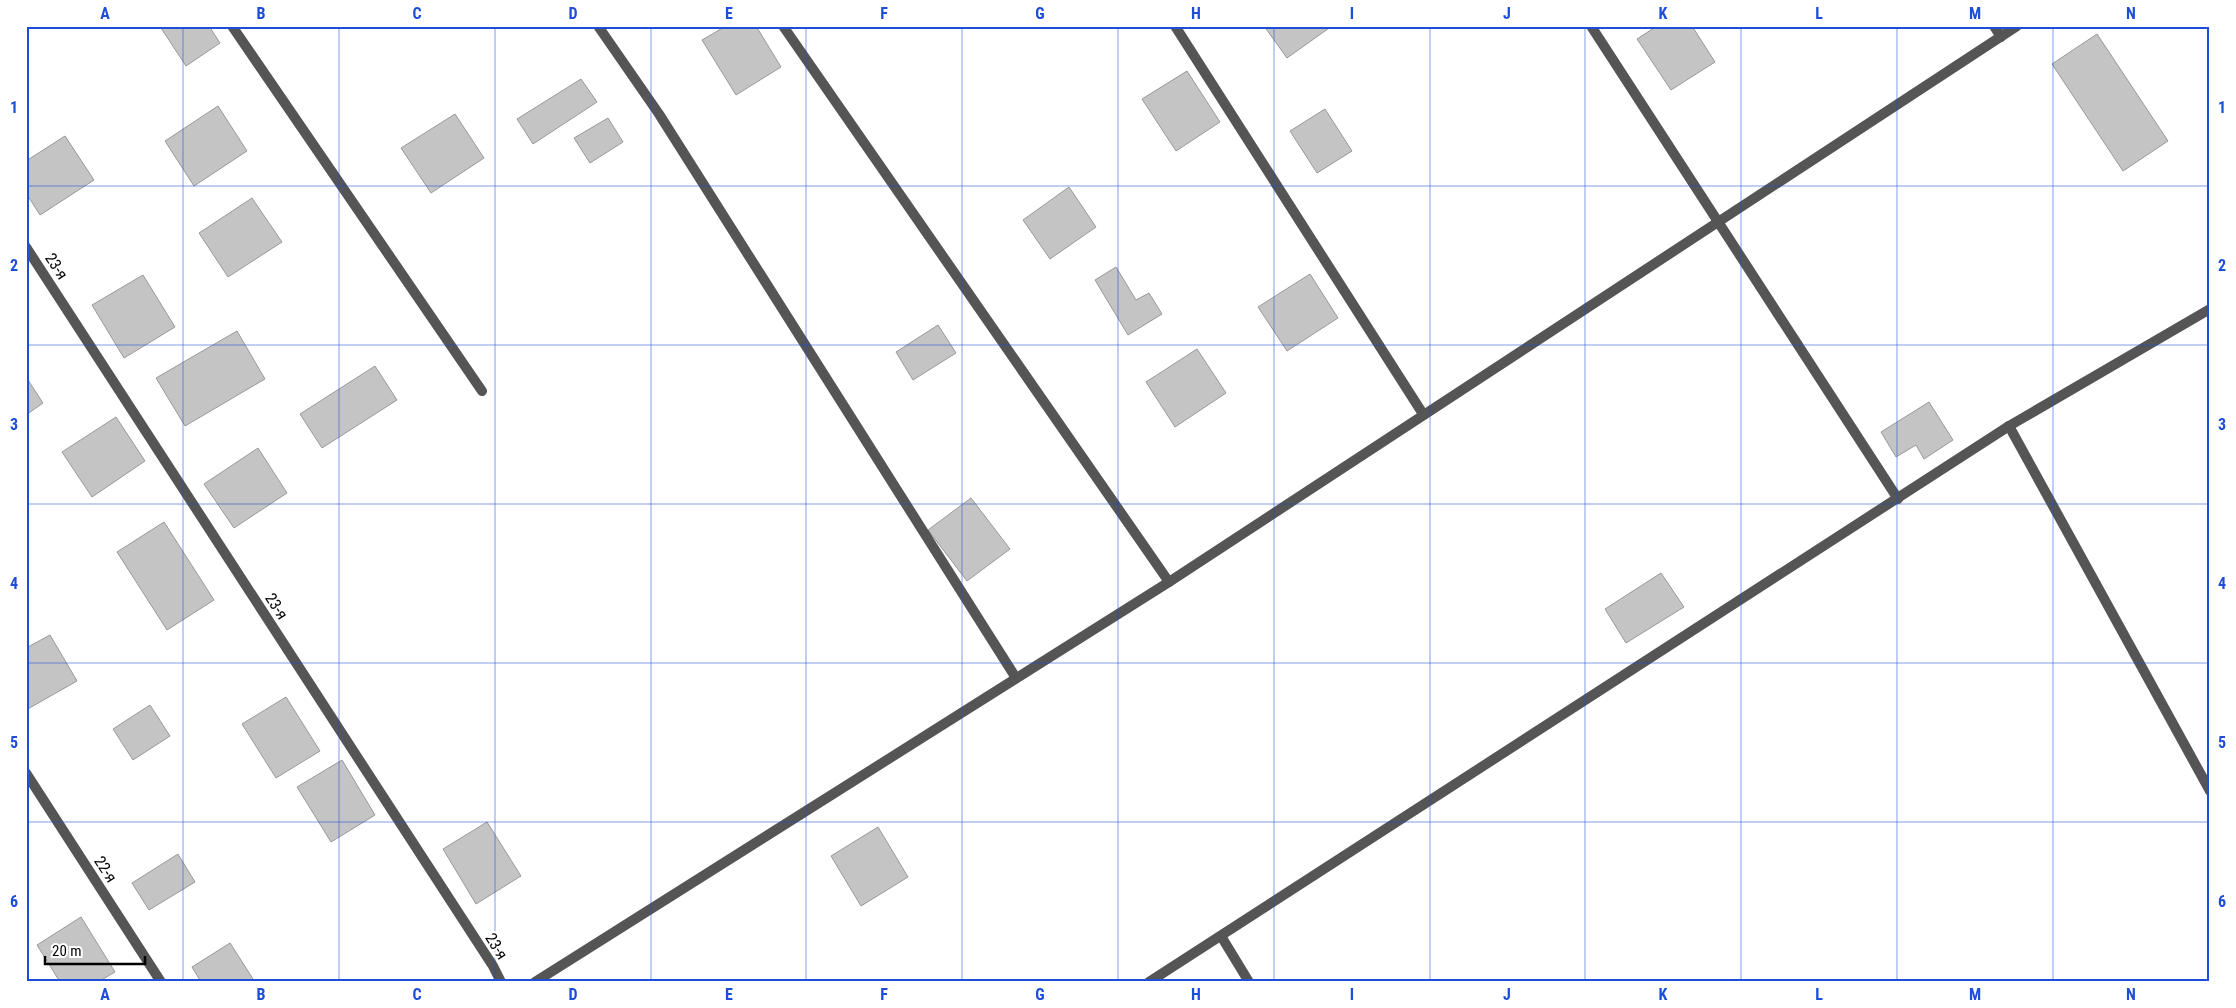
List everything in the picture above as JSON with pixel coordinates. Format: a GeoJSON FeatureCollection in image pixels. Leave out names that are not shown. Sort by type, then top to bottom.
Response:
{"type":"FeatureCollection","features":[{"type":"Feature","properties":{"kind":"street"},"geometry":{"type":"LineString","coordinates":[[232,26],[482,391]]}},
{"type":"Feature","properties":{"kind":"street"},"geometry":{"type":"LineString","coordinates":[[598,26],[670,131],[1016,678]]}},
{"type":"Feature","properties":{"kind":"street"},"geometry":{"type":"LineString","coordinates":[[783,26],[1168,582]]}},
{"type":"Feature","properties":{"kind":"street"},"geometry":{"type":"LineString","coordinates":[[1175,26],[1423,414]]}},
{"type":"Feature","properties":{"kind":"street"},"geometry":{"type":"LineString","coordinates":[[1591,26],[1898,499]]}},
{"type":"Feature","properties":{"kind":"street"},"geometry":{"type":"LineString","coordinates":[[1994,26],[2001,37]]}},
{"type":"Feature","properties":{"kind":"street"},"geometry":{"type":"LineString","coordinates":[[535,982],[1168,582],[2017,26]]}},
{"type":"Feature","properties":{"kind":"street","name":"23-я"},"geometry":{"type":"LineString","coordinates":[[26,247],[493,966],[501,982]]}},
{"type":"Feature","properties":{"kind":"street"},"geometry":{"type":"LineString","coordinates":[[1149,982],[2009,426],[2210,309]]}},
{"type":"Feature","properties":{"kind":"street"},"geometry":{"type":"LineString","coordinates":[[2009,426],[2210,791]]}},
{"type":"Feature","properties":{"kind":"street","name":"22-я"},"geometry":{"type":"LineString","coordinates":[[26,774],[162,982]]}},
{"type":"Feature","properties":{"kind":"street"},"geometry":{"type":"LineString","coordinates":[[1221,936],[1249,982]]}},
{"type":"Feature","properties":{"kind":"building"},"geometry":{"type":"Polygon","coordinates":[[[165,26],[209,26],[220,43],[186,66],[161,28],[165,26]]]}},
{"type":"Feature","properties":{"kind":"building"},"geometry":{"type":"Polygon","coordinates":[[[726,26],[756,26],[781,67],[736,95],[702,40],[726,26]]]}},
{"type":"Feature","properties":{"kind":"building"},"geometry":{"type":"Polygon","coordinates":[[[1264,26],[1332,26],[1287,58],[1264,26]]]}},
{"type":"Feature","properties":{"kind":"building"},"geometry":{"type":"Polygon","coordinates":[[[1657,26],[1692,26],[1715,62],[1671,90],[1637,39],[1657,26]]]}},
{"type":"Feature","properties":{"kind":"building"},"geometry":{"type":"Polygon","coordinates":[[[2097,34],[2168,141],[2123,171],[2052,64],[2097,34]]]}},
{"type":"Feature","properties":{"kind":"building"},"geometry":{"type":"Polygon","coordinates":[[[1187,71],[1220,122],[1176,151],[1142,99],[1187,71]]]}},
{"type":"Feature","properties":{"kind":"building"},"geometry":{"type":"Polygon","coordinates":[[[581,79],[597,102],[533,144],[517,119],[581,79]]]}},
{"type":"Feature","properties":{"kind":"building"},"geometry":{"type":"Polygon","coordinates":[[[218,106],[247,151],[194,186],[165,141],[218,106]]]}},
{"type":"Feature","properties":{"kind":"building"},"geometry":{"type":"Polygon","coordinates":[[[1325,109],[1352,151],[1317,173],[1290,131],[1325,109]]]}},
{"type":"Feature","properties":{"kind":"building"},"geometry":{"type":"Polygon","coordinates":[[[455,114],[484,158],[431,193],[401,148],[455,114]]]}},
{"type":"Feature","properties":{"kind":"building"},"geometry":{"type":"Polygon","coordinates":[[[608,118],[623,142],[590,163],[574,138],[608,118]]]}},
{"type":"Feature","properties":{"kind":"building"},"geometry":{"type":"Polygon","coordinates":[[[65,136],[94,180],[40,215],[26,193],[26,161],[65,136]]]}},
{"type":"Feature","properties":{"kind":"building"},"geometry":{"type":"Polygon","coordinates":[[[1069,187],[1096,227],[1050,259],[1023,220],[1069,187]]]}},
{"type":"Feature","properties":{"kind":"building"},"geometry":{"type":"Polygon","coordinates":[[[252,198],[282,242],[228,277],[199,233],[252,198]]]}},
{"type":"Feature","properties":{"kind":"building"},"geometry":{"type":"Polygon","coordinates":[[[1116,267],[1136,300],[1149,293],[1162,314],[1128,335],[1095,280],[1116,267]]]}},
{"type":"Feature","properties":{"kind":"building"},"geometry":{"type":"Polygon","coordinates":[[[1310,274],[1338,318],[1287,351],[1258,307],[1310,274]]]}},
{"type":"Feature","properties":{"kind":"building"},"geometry":{"type":"Polygon","coordinates":[[[143,275],[175,327],[124,358],[92,305],[143,275]]]}},
{"type":"Feature","properties":{"kind":"building"},"geometry":{"type":"Polygon","coordinates":[[[938,325],[956,353],[913,380],[896,352],[938,325]]]}},
{"type":"Feature","properties":{"kind":"building"},"geometry":{"type":"Polygon","coordinates":[[[237,331],[265,379],[185,426],[156,378],[237,331]]]}},
{"type":"Feature","properties":{"kind":"building"},"geometry":{"type":"Polygon","coordinates":[[[1197,349],[1226,393],[1175,427],[1146,382],[1197,349]]]}},
{"type":"Feature","properties":{"kind":"building"},"geometry":{"type":"Polygon","coordinates":[[[375,366],[397,400],[322,448],[300,414],[375,366]]]}},
{"type":"Feature","properties":{"kind":"building"},"geometry":{"type":"Polygon","coordinates":[[[26,377],[43,403],[26,415],[26,377]]]}},
{"type":"Feature","properties":{"kind":"building"},"geometry":{"type":"Polygon","coordinates":[[[1929,402],[1953,440],[1924,459],[1916,445],[1896,457],[1881,432],[1929,402]]]}},
{"type":"Feature","properties":{"kind":"building"},"geometry":{"type":"Polygon","coordinates":[[[116,417],[145,461],[92,497],[62,452],[116,417]]]}},
{"type":"Feature","properties":{"kind":"building"},"geometry":{"type":"Polygon","coordinates":[[[258,448],[287,493],[234,528],[204,484],[258,448]]]}},
{"type":"Feature","properties":{"kind":"building"},"geometry":{"type":"Polygon","coordinates":[[[971,498],[1010,549],[967,581],[928,530],[971,498]]]}},
{"type":"Feature","properties":{"kind":"building"},"geometry":{"type":"Polygon","coordinates":[[[164,522],[214,600],[167,630],[117,552],[164,522]]]}},
{"type":"Feature","properties":{"kind":"building"},"geometry":{"type":"Polygon","coordinates":[[[1661,573],[1684,607],[1626,643],[1605,609],[1661,573]]]}},
{"type":"Feature","properties":{"kind":"building"},"geometry":{"type":"Polygon","coordinates":[[[50,635],[77,681],[26,710],[26,648],[50,635]]]}},
{"type":"Feature","properties":{"kind":"building"},"geometry":{"type":"Polygon","coordinates":[[[286,697],[320,751],[276,778],[242,724],[286,697]]]}},
{"type":"Feature","properties":{"kind":"building"},"geometry":{"type":"Polygon","coordinates":[[[150,705],[170,736],[133,760],[113,729],[150,705]]]}},
{"type":"Feature","properties":{"kind":"building"},"geometry":{"type":"Polygon","coordinates":[[[342,760],[375,815],[331,842],[297,787],[342,760]]]}},
{"type":"Feature","properties":{"kind":"building"},"geometry":{"type":"Polygon","coordinates":[[[487,822],[521,876],[476,904],[443,849],[487,822]]]}},
{"type":"Feature","properties":{"kind":"building"},"geometry":{"type":"Polygon","coordinates":[[[878,827],[908,877],[861,906],[831,856],[878,827]]]}},
{"type":"Feature","properties":{"kind":"building"},"geometry":{"type":"Polygon","coordinates":[[[178,854],[195,882],[149,910],[132,883],[178,854]]]}},
{"type":"Feature","properties":{"kind":"building"},"geometry":{"type":"Polygon","coordinates":[[[81,917],[115,972],[98,982],[60,982],[37,945],[81,917]]]}},
{"type":"Feature","properties":{"kind":"building"},"geometry":{"type":"Polygon","coordinates":[[[230,943],[255,982],[201,982],[192,967],[230,943]]]}}]}
